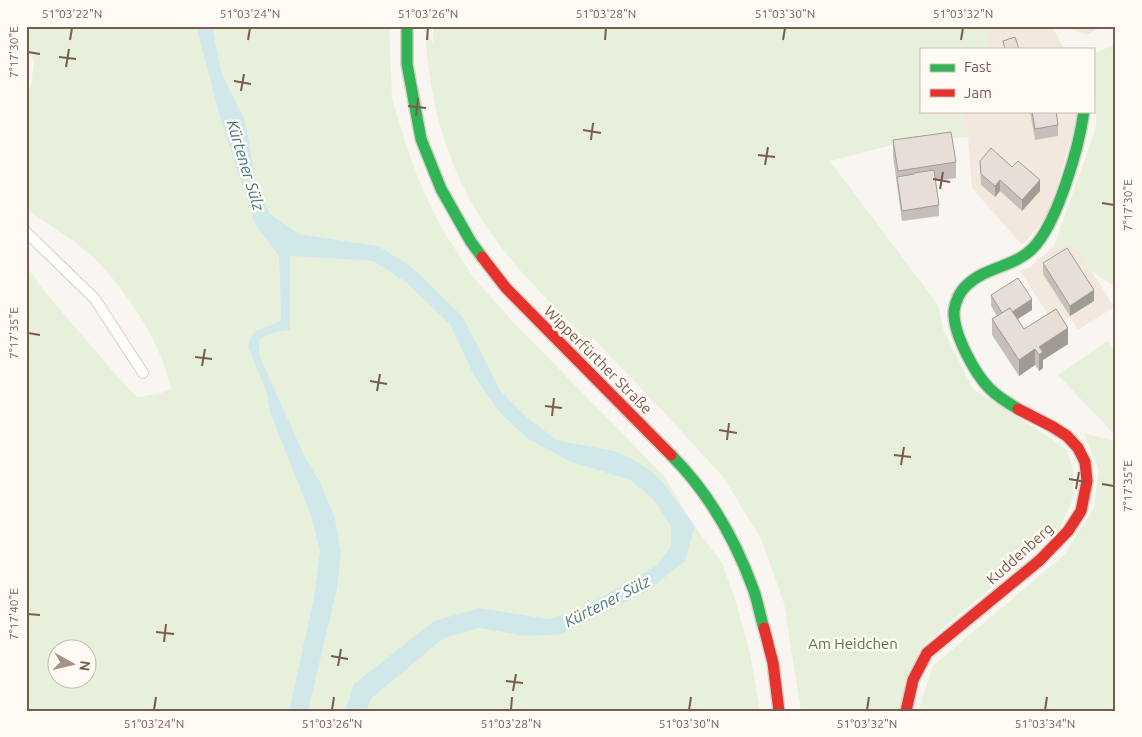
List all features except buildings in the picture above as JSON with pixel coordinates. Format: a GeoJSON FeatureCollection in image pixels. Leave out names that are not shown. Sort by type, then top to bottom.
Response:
{"type":"FeatureCollection","features":[{"type":"Feature","properties":{"kind":"main road","name":"Wipperfürther Straße"},"geometry":{"type":"LineString","coordinates":[[407,26],[407,64],[421,139],[441,189],[471,242],[506,288],[681,465],[707,498],[731,537],[754,591],[772,663],[779,711]]}},
{"type":"Feature","properties":{"kind":"main road","name":"Kuddenberg"},"geometry":{"type":"LineString","coordinates":[[906,711],[909,690],[916,668],[927,653],[1034,566],[1059,542],[1077,518],[1086,494],[1087,473],[1080,453],[1067,437],[1043,420],[1016,408],[994,392],[981,377],[965,350],[955,323],[954,306],[962,289],[977,276],[1014,262],[1033,249],[1044,234],[1060,197],[1074,156],[1081,134],[1084,112]]}},
{"type":"Feature","properties":{"kind":"lane"},"geometry":{"type":"LineString","coordinates":[[26,232],[95,298],[143,373]]}},
{"type":"Feature","properties":{"kind":"shaded area"},"geometry":{"type":"Polygon","coordinates":[[[983,26],[1050,26],[1058,36],[1063,48],[990,48],[983,26]]]}},
{"type":"Feature","properties":{"kind":"shaded area"},"geometry":{"type":"Polygon","coordinates":[[[1066,26],[1105,26],[1086,35],[1066,26]]]}},
{"type":"Feature","properties":{"kind":"shaded area"},"geometry":{"type":"Polygon","coordinates":[[[927,112],[962,112],[929,118],[927,112]]]}},
{"type":"Feature","properties":{"kind":"shaded area"},"geometry":{"type":"Polygon","coordinates":[[[962,112],[1079,112],[1049,214],[1022,245],[972,188],[968,137],[962,112]]]}},
{"type":"Feature","properties":{"kind":"shaded area"},"geometry":{"type":"Polygon","coordinates":[[[1054,246],[1076,246],[1114,307],[1078,330],[1070,317],[1062,322],[1049,316],[1020,271],[1030,267],[1054,246]]]}},
{"type":"Feature","properties":{"kind":"green space"},"geometry":{"type":"Polygon","coordinates":[[[26,26],[196,26],[219,114],[255,224],[279,256],[281,320],[254,332],[248,347],[266,391],[271,415],[311,516],[320,552],[314,597],[289,711],[26,711],[26,266],[45,292],[137,397],[159,394],[171,388],[161,356],[145,325],[116,283],[88,253],[26,209],[26,90],[31,87],[34,61],[26,48],[26,26]]]}},
{"type":"Feature","properties":{"kind":"green space"},"geometry":{"type":"Polygon","coordinates":[[[212,26],[389,26],[392,98],[407,148],[422,188],[442,229],[474,278],[512,321],[664,476],[695,527],[614,451],[557,440],[523,414],[500,390],[463,317],[378,246],[299,234],[270,214],[257,187],[245,120],[222,74],[212,26]]]}},
{"type":"Feature","properties":{"kind":"green space","name":"Am Heidchen"},"geometry":{"type":"Polygon","coordinates":[[[433,26],[983,26],[990,48],[920,48],[920,112],[927,112],[930,118],[962,112],[968,137],[908,141],[830,161],[938,305],[943,329],[973,389],[1052,439],[1067,451],[1073,469],[1073,499],[1058,531],[920,648],[899,711],[801,711],[784,603],[761,539],[724,478],[591,336],[592,345],[533,285],[511,260],[484,222],[469,197],[446,144],[432,87],[427,58],[425,28],[433,43],[433,26]]]}},
{"type":"Feature","properties":{"kind":"green space"},"geometry":{"type":"Polygon","coordinates":[[[1116,44],[1116,287],[1092,271],[1076,246],[1054,246],[1096,128],[1094,54],[1116,44]]]}},
{"type":"Feature","properties":{"kind":"green space"},"geometry":{"type":"Polygon","coordinates":[[[290,256],[373,261],[407,283],[451,326],[474,376],[500,413],[528,439],[571,462],[630,480],[654,500],[671,526],[671,546],[656,566],[580,609],[549,619],[480,608],[354,684],[345,711],[308,711],[337,589],[341,554],[335,518],[320,482],[305,457],[260,357],[259,341],[273,333],[290,330],[290,256]]]}},
{"type":"Feature","properties":{"kind":"green space"},"geometry":{"type":"Polygon","coordinates":[[[1107,341],[1116,351],[1116,436],[1058,375],[1107,341]]]}},
{"type":"Feature","properties":{"kind":"green space"},"geometry":{"type":"Polygon","coordinates":[[[1084,433],[1116,442],[1116,711],[918,711],[933,666],[1064,555],[1094,508],[1099,470],[1084,433]]]}},
{"type":"Feature","properties":{"kind":"green space"},"geometry":{"type":"Polygon","coordinates":[[[695,527],[722,563],[735,599],[750,653],[760,711],[366,711],[372,698],[444,638],[480,628],[524,636],[560,635],[649,590],[685,561],[695,527]]]}},
{"type":"Feature","properties":{"kind":"water","name":"Kürtener Sülz"},"geometry":{"type":"Polygon","coordinates":[[[196,26],[212,26],[222,74],[245,120],[257,187],[270,214],[299,234],[378,246],[413,268],[463,317],[500,390],[523,414],[557,440],[614,451],[632,459],[652,472],[665,485],[695,527],[685,561],[649,590],[560,635],[524,636],[480,628],[444,638],[372,698],[366,711],[345,711],[354,684],[434,621],[480,608],[549,619],[580,609],[656,566],[671,546],[671,526],[654,500],[630,480],[571,462],[528,439],[500,413],[474,376],[451,326],[407,283],[373,261],[290,256],[290,330],[273,333],[259,341],[260,357],[305,457],[320,482],[335,518],[341,554],[337,589],[308,711],[289,711],[314,597],[320,552],[311,516],[271,415],[266,391],[248,347],[254,332],[281,320],[279,256],[255,224],[219,114],[196,26]]]}},
{"type":"Feature","properties":{"kind":"traffic: fast"},"geometry":{"type":"LineString","coordinates":[[407,26],[407,64],[421,139],[441,189],[471,242],[482,257]]}},
{"type":"Feature","properties":{"kind":"traffic: fast"},"geometry":{"type":"LineString","coordinates":[[1018,409],[993,392],[978,374],[961,342],[954,311],[962,290],[974,279],[1026,254],[1042,236],[1051,221],[1066,183],[1084,112]]}},
{"type":"Feature","properties":{"kind":"traffic: fast"},"geometry":{"type":"LineString","coordinates":[[671,455],[709,501],[730,536],[747,572],[764,628]]}},
{"type":"Feature","properties":{"kind":"traffic: jam"},"geometry":{"type":"LineString","coordinates":[[482,257],[506,288],[671,455]]}},
{"type":"Feature","properties":{"kind":"traffic: jam"},"geometry":{"type":"LineString","coordinates":[[906,711],[913,680],[927,653],[1040,560],[1068,531],[1081,511],[1087,481],[1085,462],[1078,448],[1067,436],[1018,409]]}},
{"type":"Feature","properties":{"kind":"traffic: jam"},"geometry":{"type":"LineString","coordinates":[[764,628],[773,663],[779,711]]}}]}
